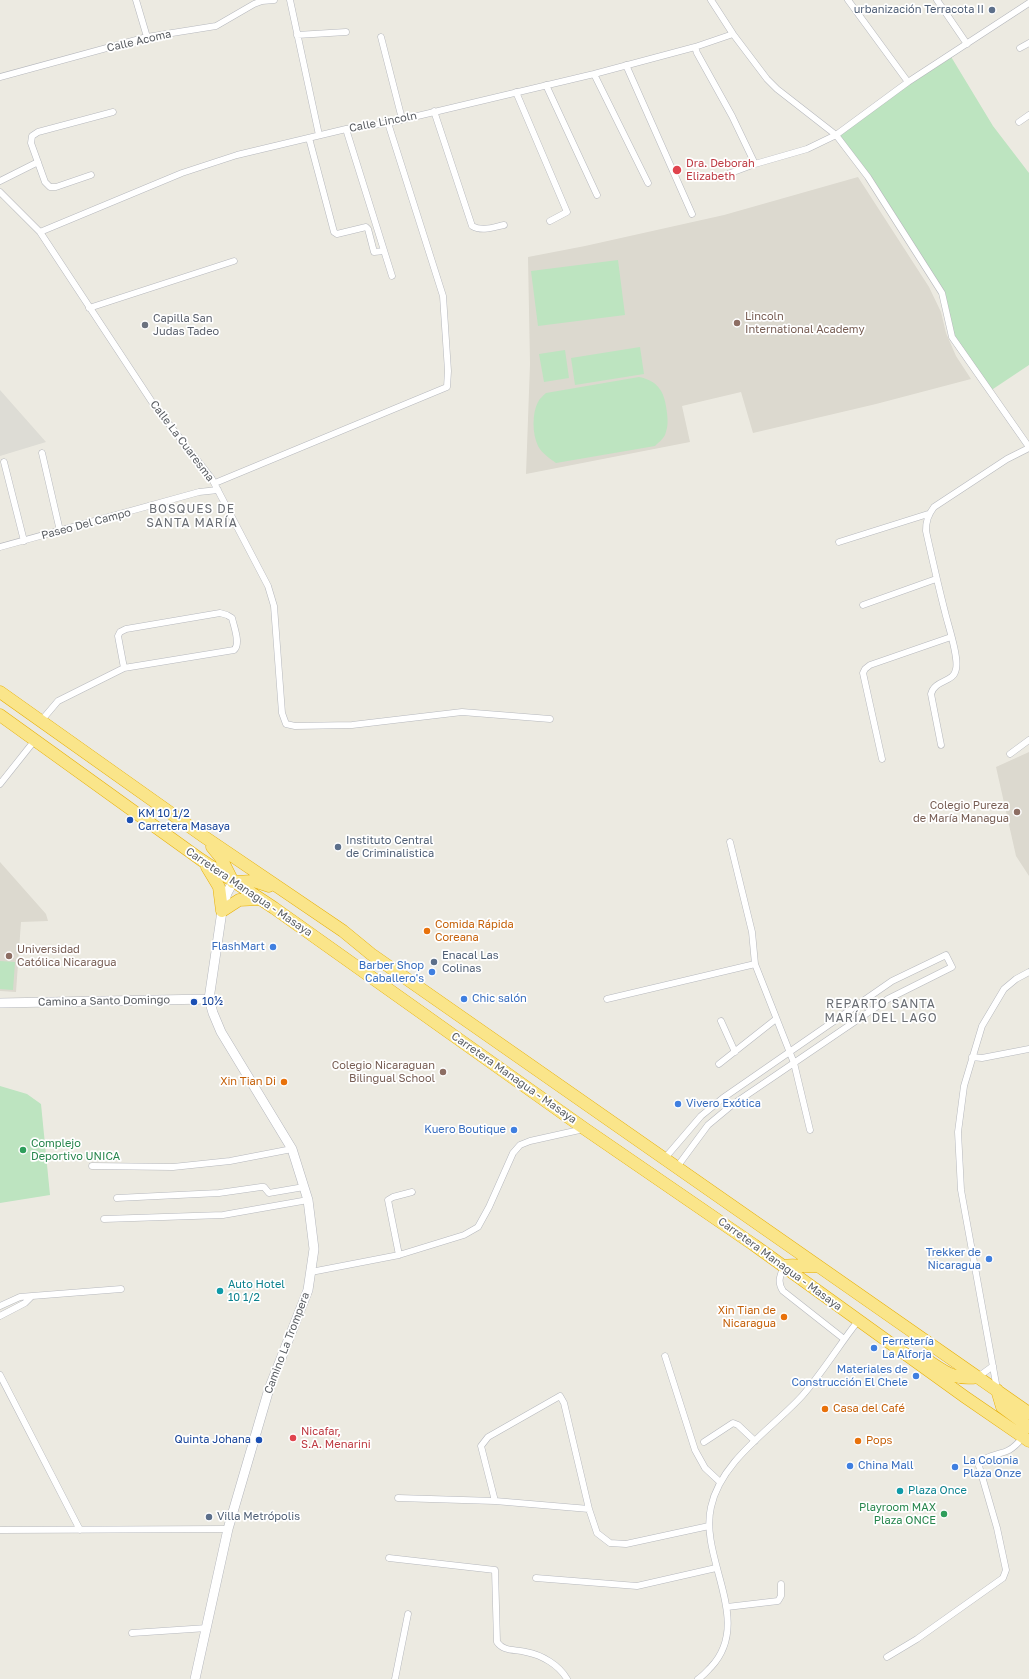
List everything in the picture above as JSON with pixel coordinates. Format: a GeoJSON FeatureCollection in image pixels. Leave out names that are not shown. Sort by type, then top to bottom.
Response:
{"type":"FeatureCollection","features":[{"type":"Feature","properties":{"kind":"highway","name":"Carretera Managua - Masaya"},"geometry":{"type":"LineString","coordinates":[[0,692],[203,836],[343,931],[371,954],[677,1166],[816,1266],[1029,1413]]}},
{"type":"Feature","properties":{"kind":"highway","name":"Carretera Managua - Masaya"},"geometry":{"type":"LineString","coordinates":[[0,715],[200,859],[260,899],[585,1129],[784,1266],[861,1322],[1027,1435]]}},
{"type":"Feature","properties":{"kind":"highway"},"geometry":{"type":"LineString","coordinates":[[203,836],[221,858],[233,882],[254,881],[271,887],[333,931],[343,931]]}},
{"type":"Feature","properties":{"kind":"highway"},"geometry":{"type":"LineString","coordinates":[[200,859],[211,873],[219,887],[222,911],[239,900],[260,899]]}},
{"type":"Feature","properties":{"kind":"highway"},"geometry":{"type":"LineString","coordinates":[[784,1266],[788,1255],[786,1243]]}},
{"type":"Feature","properties":{"kind":"highway"},"geometry":{"type":"LineString","coordinates":[[784,1266],[795,1264],[816,1266]]}},
{"type":"Feature","properties":{"kind":"highway"},"geometry":{"type":"LineString","coordinates":[[861,1322],[886,1332],[949,1375],[964,1379],[978,1377]]}},
{"type":"Feature","properties":{"kind":"highway"},"geometry":{"type":"LineString","coordinates":[[997,1390],[1002,1406],[1027,1435]]}},
{"type":"Feature","properties":{"kind":"street"},"geometry":{"type":"LineString","coordinates":[[136,0],[147,37]]}},
{"type":"Feature","properties":{"kind":"street","name":"Calle Acoma"},"geometry":{"type":"LineString","coordinates":[[0,77],[147,37],[216,26],[254,4],[262,1],[274,0]]}},
{"type":"Feature","properties":{"kind":"street"},"geometry":{"type":"LineString","coordinates":[[290,0],[319,135]]}},
{"type":"Feature","properties":{"kind":"street"},"geometry":{"type":"LineString","coordinates":[[711,0],[767,79],[777,89],[836,135],[873,185],[942,293],[952,337],[1029,447],[934,507],[928,514],[840,542]]}},
{"type":"Feature","properties":{"kind":"street"},"geometry":{"type":"LineString","coordinates":[[848,0],[908,82]]}},
{"type":"Feature","properties":{"kind":"street"},"geometry":{"type":"LineString","coordinates":[[937,0],[967,44]]}},
{"type":"Feature","properties":{"kind":"street"},"geometry":{"type":"LineString","coordinates":[[728,174],[755,164],[807,149],[836,135],[908,82],[1029,3]]}},
{"type":"Feature","properties":{"kind":"street"},"geometry":{"type":"LineString","coordinates":[[297,35],[346,32]]}},
{"type":"Feature","properties":{"kind":"street","name":"Calle Lincoln"},"geometry":{"type":"LineString","coordinates":[[40,232],[182,173],[237,155],[346,129],[388,123],[594,74],[695,47],[734,34]]}},
{"type":"Feature","properties":{"kind":"street"},"geometry":{"type":"LineString","coordinates":[[382,37],[402,119]]}},
{"type":"Feature","properties":{"kind":"street"},"geometry":{"type":"LineString","coordinates":[[1020,48],[1029,43]]}},
{"type":"Feature","properties":{"kind":"street"},"geometry":{"type":"LineString","coordinates":[[695,47],[732,116],[755,164]]}},
{"type":"Feature","properties":{"kind":"street"},"geometry":{"type":"LineString","coordinates":[[626,65],[692,214]]}},
{"type":"Feature","properties":{"kind":"street"},"geometry":{"type":"LineString","coordinates":[[594,74],[648,183]]}},
{"type":"Feature","properties":{"kind":"street"},"geometry":{"type":"LineString","coordinates":[[546,85],[598,195]]}},
{"type":"Feature","properties":{"kind":"street"},"geometry":{"type":"LineString","coordinates":[[516,92],[567,212],[550,221]]}},
{"type":"Feature","properties":{"kind":"street"},"geometry":{"type":"LineString","coordinates":[[434,111],[472,226],[476,229],[482,230],[504,225]]}},
{"type":"Feature","properties":{"kind":"street"},"geometry":{"type":"LineString","coordinates":[[91,175],[56,187],[50,186],[45,182],[31,143],[32,136],[38,132],[113,112]]}},
{"type":"Feature","properties":{"kind":"street"},"geometry":{"type":"LineString","coordinates":[[1019,122],[1029,115]]}},
{"type":"Feature","properties":{"kind":"street"},"geometry":{"type":"LineString","coordinates":[[214,483],[447,387],[448,371],[443,296],[388,123]]}},
{"type":"Feature","properties":{"kind":"street"},"geometry":{"type":"LineString","coordinates":[[346,129],[392,276]]}},
{"type":"Feature","properties":{"kind":"street"},"geometry":{"type":"LineString","coordinates":[[309,138],[334,232],[337,234],[366,227],[368,229],[374,252],[384,251]]}},
{"type":"Feature","properties":{"kind":"street"},"geometry":{"type":"LineString","coordinates":[[0,181],[38,162]]}},
{"type":"Feature","properties":{"kind":"street","name":"Calle La Cuaresma"},"geometry":{"type":"LineString","coordinates":[[0,192],[40,232],[154,405],[218,490],[268,586],[274,606],[282,713],[286,724],[295,726],[352,725],[462,712],[550,719]]}},
{"type":"Feature","properties":{"kind":"street"},"geometry":{"type":"LineString","coordinates":[[89,308],[234,261]]}},
{"type":"Feature","properties":{"kind":"street"},"geometry":{"type":"LineString","coordinates":[[42,453],[60,531]]}},
{"type":"Feature","properties":{"kind":"street"},"geometry":{"type":"LineString","coordinates":[[4,462],[24,540]]}},
{"type":"Feature","properties":{"kind":"street","name":"Paseo Del Campo"},"geometry":{"type":"LineString","coordinates":[[0,547],[199,492],[218,490]]}},
{"type":"Feature","properties":{"kind":"street"},"geometry":{"type":"LineString","coordinates":[[928,514],[926,531],[936,579],[951,637],[956,670],[954,675],[936,685],[931,694],[941,744]]}},
{"type":"Feature","properties":{"kind":"street"},"geometry":{"type":"LineString","coordinates":[[864,605],[936,579]]}},
{"type":"Feature","properties":{"kind":"street"},"geometry":{"type":"LineString","coordinates":[[41,721],[58,701],[124,668],[234,650],[237,643],[232,618],[227,615],[220,614],[126,629],[120,632],[118,636],[124,668]]}},
{"type":"Feature","properties":{"kind":"street"},"geometry":{"type":"LineString","coordinates":[[882,759],[864,673],[865,668],[951,637]]}},
{"type":"Feature","properties":{"kind":"street"},"geometry":{"type":"LineString","coordinates":[[0,784],[35,740]]}},
{"type":"Feature","properties":{"kind":"street"},"geometry":{"type":"LineString","coordinates":[[1010,754],[1029,740]]}},
{"type":"Feature","properties":{"kind":"street"},"geometry":{"type":"LineString","coordinates":[[730,842],[752,932],[755,964],[794,1063],[810,1130]]}},
{"type":"Feature","properties":{"kind":"street"},"geometry":{"type":"LineString","coordinates":[[209,999],[222,911],[227,893],[233,882]]}},
{"type":"Feature","properties":{"kind":"street"},"geometry":{"type":"LineString","coordinates":[[665,1158],[701,1116],[723,1098],[892,981],[946,955],[952,967],[888,999],[732,1105],[708,1125],[677,1166]]}},
{"type":"Feature","properties":{"kind":"street"},"geometry":{"type":"LineString","coordinates":[[608,999],[755,964]]}},
{"type":"Feature","properties":{"kind":"street"},"geometry":{"type":"LineString","coordinates":[[997,1390],[961,1190],[958,1132],[964,1086],[982,1026],[1004,989],[1016,979],[1029,972]]}},
{"type":"Feature","properties":{"kind":"street","name":"Camino a Santo Domingo"},"geometry":{"type":"LineString","coordinates":[[0,1003],[209,999]]}},
{"type":"Feature","properties":{"kind":"street","name":"Camino La Trompera"},"geometry":{"type":"LineString","coordinates":[[196,1679],[228,1529],[269,1389],[308,1290],[314,1249],[313,1229],[308,1200],[292,1149],[221,1032],[212,1013],[209,999]]}},
{"type":"Feature","properties":{"kind":"street"},"geometry":{"type":"LineString","coordinates":[[719,1064],[776,1019]]}},
{"type":"Feature","properties":{"kind":"street"},"geometry":{"type":"LineString","coordinates":[[721,1021],[735,1052]]}},
{"type":"Feature","properties":{"kind":"street"},"geometry":{"type":"LineString","coordinates":[[972,1057],[982,1058],[1029,1049]]}},
{"type":"Feature","properties":{"kind":"street"},"geometry":{"type":"LineString","coordinates":[[311,1272],[399,1255],[464,1235],[478,1226],[489,1207],[513,1152],[520,1145],[530,1141],[585,1129]]}},
{"type":"Feature","properties":{"kind":"street"},"geometry":{"type":"LineString","coordinates":[[92,1166],[173,1167],[230,1161],[292,1149]]}},
{"type":"Feature","properties":{"kind":"street"},"geometry":{"type":"LineString","coordinates":[[117,1198],[219,1193],[261,1187],[264,1187],[269,1193],[304,1187]]}},
{"type":"Feature","properties":{"kind":"street"},"geometry":{"type":"LineString","coordinates":[[399,1255],[388,1200],[393,1197],[412,1192]]}},
{"type":"Feature","properties":{"kind":"street"},"geometry":{"type":"LineString","coordinates":[[104,1219],[223,1215],[308,1200]]}},
{"type":"Feature","properties":{"kind":"street"},"geometry":{"type":"LineString","coordinates":[[784,1266],[779,1280],[779,1286],[783,1291],[844,1339]]}},
{"type":"Feature","properties":{"kind":"street"},"geometry":{"type":"LineString","coordinates":[[0,1306],[20,1297],[121,1289]]}},
{"type":"Feature","properties":{"kind":"street"},"geometry":{"type":"LineString","coordinates":[[0,1316],[25,1303],[32,1296]]}},
{"type":"Feature","properties":{"kind":"street"},"geometry":{"type":"LineString","coordinates":[[698,1679],[715,1662],[725,1646],[728,1621],[727,1607],[716,1568],[709,1526],[710,1507],[714,1494],[720,1482],[738,1458],[805,1392],[844,1339],[861,1322]]}},
{"type":"Feature","properties":{"kind":"street"},"geometry":{"type":"LineString","coordinates":[[665,1356],[695,1450],[705,1468],[720,1482]]}},
{"type":"Feature","properties":{"kind":"street"},"geometry":{"type":"LineString","coordinates":[[978,1377],[993,1366]]}},
{"type":"Feature","properties":{"kind":"street"},"geometry":{"type":"LineString","coordinates":[[0,1375],[80,1530]]}},
{"type":"Feature","properties":{"kind":"street"},"geometry":{"type":"LineString","coordinates":[[0,1393],[8,1391]]}},
{"type":"Feature","properties":{"kind":"street"},"geometry":{"type":"LineString","coordinates":[[495,1501],[481,1446],[488,1437],[560,1396],[564,1403],[589,1509],[597,1533],[610,1543],[626,1544],[709,1526]]}},
{"type":"Feature","properties":{"kind":"street"},"geometry":{"type":"LineString","coordinates":[[704,1442],[733,1423],[738,1424],[755,1441]]}},
{"type":"Feature","properties":{"kind":"street"},"geometry":{"type":"LineString","coordinates":[[887,1657],[917,1639],[1003,1578],[1006,1570],[1002,1549],[979,1466],[980,1462],[984,1459],[1008,1451],[1016,1446],[1027,1435]]}},
{"type":"Feature","properties":{"kind":"street"},"geometry":{"type":"LineString","coordinates":[[398,1498],[495,1501],[589,1509]]}},
{"type":"Feature","properties":{"kind":"street"},"geometry":{"type":"LineString","coordinates":[[0,1530],[228,1529]]}},
{"type":"Feature","properties":{"kind":"street"},"geometry":{"type":"LineString","coordinates":[[389,1558],[494,1570],[497,1642],[506,1649],[526,1652],[553,1664],[563,1671],[567,1679]]}},
{"type":"Feature","properties":{"kind":"street"},"geometry":{"type":"LineString","coordinates":[[536,1578],[637,1586],[716,1568]]}},
{"type":"Feature","properties":{"kind":"street"},"geometry":{"type":"LineString","coordinates":[[727,1607],[778,1601],[781,1596],[781,1584]]}},
{"type":"Feature","properties":{"kind":"street"},"geometry":{"type":"LineString","coordinates":[[395,1679],[408,1614]]}},
{"type":"Feature","properties":{"kind":"street"},"geometry":{"type":"LineString","coordinates":[[132,1633],[207,1628]]}},
{"type":"Feature","properties":{"kind":"shaded area","name":"Lincoln International Academy"},"geometry":{"type":"Polygon","coordinates":[[[858,177],[929,287],[941,312],[946,333],[956,356],[971,379],[876,404],[753,433],[741,392],[682,406],[690,442],[526,474],[530,364],[528,257],[724,215],[858,177]]]}},
{"type":"Feature","properties":{"kind":"shaded area"},"geometry":{"type":"Polygon","coordinates":[[[0,390],[46,442],[0,456],[0,390]]]}},
{"type":"Feature","properties":{"kind":"shaded area","name":"Colegio Pureza de María Managua"},"geometry":{"type":"Polygon","coordinates":[[[1029,752],[1029,876],[1016,856],[996,767],[1029,752]]]}},
{"type":"Feature","properties":{"kind":"shaded area","name":"Universidad Católica Nicaragua"},"geometry":{"type":"Polygon","coordinates":[[[0,862],[46,914],[48,921],[21,922],[16,992],[0,991],[0,862]]]}},
{"type":"Feature","properties":{"kind":"green space"},"geometry":{"type":"Polygon","coordinates":[[[950,55],[993,126],[1029,173],[1029,365],[990,391],[952,337],[941,293],[868,177],[836,135],[950,55]]]}},
{"type":"Feature","properties":{"kind":"green space"},"geometry":{"type":"Polygon","coordinates":[[[618,260],[625,315],[538,326],[531,271],[618,260]]]}},
{"type":"Feature","properties":{"kind":"green space"},"geometry":{"type":"Polygon","coordinates":[[[640,347],[644,374],[575,385],[571,358],[640,347]]]}},
{"type":"Feature","properties":{"kind":"green space"},"geometry":{"type":"Polygon","coordinates":[[[565,350],[569,378],[544,382],[539,354],[565,350]]]}},
{"type":"Feature","properties":{"kind":"green space"},"geometry":{"type":"Polygon","coordinates":[[[639,377],[657,385],[665,400],[668,419],[667,429],[665,435],[655,446],[556,463],[539,448],[534,430],[534,418],[538,402],[546,393],[639,377]]]}},
{"type":"Feature","properties":{"kind":"green space"},"geometry":{"type":"Polygon","coordinates":[[[0,961],[15,962],[13,990],[0,989],[0,961]]]}},
{"type":"Feature","properties":{"kind":"green space","name":"Complejo Deportivo UNICA"},"geometry":{"type":"Polygon","coordinates":[[[0,1086],[27,1094],[41,1104],[50,1195],[0,1203],[0,1086]]]}},
{"type":"Feature","properties":{"kind":"place","name":"urbanización Terracota II"},"geometry":{"type":"Point","coordinates":[992,10]}},
{"type":"Feature","properties":{"kind":"place","name":"Dra. Deborah Elizabeth"},"geometry":{"type":"Point","coordinates":[677,170]}},
{"type":"Feature","properties":{"kind":"place","name":"Lincoln International Academy"},"geometry":{"type":"Point","coordinates":[737,323]}},
{"type":"Feature","properties":{"kind":"place","name":"Capilla San Judas Tadeo"},"geometry":{"type":"Point","coordinates":[145,325]}},
{"type":"Feature","properties":{"kind":"place","name":"Colegio Pureza de María Managua"},"geometry":{"type":"Point","coordinates":[1017,812]}},
{"type":"Feature","properties":{"kind":"place","name":"KM 10 1/2 Carretera Masaya"},"geometry":{"type":"Point","coordinates":[130,820]}},
{"type":"Feature","properties":{"kind":"place","name":"Instituto Central de Criminalistica"},"geometry":{"type":"Point","coordinates":[338,847]}},
{"type":"Feature","properties":{"kind":"place","name":"Comida Rápida Coreana"},"geometry":{"type":"Point","coordinates":[427,931]}},
{"type":"Feature","properties":{"kind":"place","name":"FlashMart"},"geometry":{"type":"Point","coordinates":[273,947]}},
{"type":"Feature","properties":{"kind":"place","name":"Universidad Católica Nicaragua"},"geometry":{"type":"Point","coordinates":[9,956]}},
{"type":"Feature","properties":{"kind":"place","name":"Enacal Las Colinas"},"geometry":{"type":"Point","coordinates":[434,962]}},
{"type":"Feature","properties":{"kind":"place","name":"Barber Shop Caballero's"},"geometry":{"type":"Point","coordinates":[432,972]}},
{"type":"Feature","properties":{"kind":"place","name":"Chic salón"},"geometry":{"type":"Point","coordinates":[464,999]}},
{"type":"Feature","properties":{"kind":"place","name":"10½"},"geometry":{"type":"Point","coordinates":[194,1002]}},
{"type":"Feature","properties":{"kind":"place","name":"Colegio Nicaraguan Bilingual School"},"geometry":{"type":"Point","coordinates":[443,1072]}},
{"type":"Feature","properties":{"kind":"place","name":"Xin Tian Di"},"geometry":{"type":"Point","coordinates":[284,1082]}},
{"type":"Feature","properties":{"kind":"place","name":"Vivero Exótica"},"geometry":{"type":"Point","coordinates":[678,1104]}},
{"type":"Feature","properties":{"kind":"place","name":"Kuero Boutique"},"geometry":{"type":"Point","coordinates":[514,1130]}},
{"type":"Feature","properties":{"kind":"place","name":"Complejo Deportivo UNICA"},"geometry":{"type":"Point","coordinates":[23,1150]}},
{"type":"Feature","properties":{"kind":"place","name":"Trekker de Nicaragua"},"geometry":{"type":"Point","coordinates":[989,1259]}},
{"type":"Feature","properties":{"kind":"place","name":"Auto Hotel 10 1/2"},"geometry":{"type":"Point","coordinates":[220,1291]}},
{"type":"Feature","properties":{"kind":"place","name":"Xin Tian de Nicaragua"},"geometry":{"type":"Point","coordinates":[784,1317]}},
{"type":"Feature","properties":{"kind":"place","name":"Ferretería La Alforja"},"geometry":{"type":"Point","coordinates":[874,1348]}},
{"type":"Feature","properties":{"kind":"place","name":"Materiales de Construcción El Chele"},"geometry":{"type":"Point","coordinates":[916,1376]}},
{"type":"Feature","properties":{"kind":"place","name":"Casa del Café"},"geometry":{"type":"Point","coordinates":[825,1409]}},
{"type":"Feature","properties":{"kind":"place","name":"Nicafar, S.A. Menarini"},"geometry":{"type":"Point","coordinates":[293,1438]}},
{"type":"Feature","properties":{"kind":"place","name":"Quinta Johana"},"geometry":{"type":"Point","coordinates":[259,1440]}},
{"type":"Feature","properties":{"kind":"place","name":"Pops"},"geometry":{"type":"Point","coordinates":[858,1441]}},
{"type":"Feature","properties":{"kind":"place","name":"China Mall"},"geometry":{"type":"Point","coordinates":[850,1466]}},
{"type":"Feature","properties":{"kind":"place","name":"La Colonia Plaza Onze"},"geometry":{"type":"Point","coordinates":[955,1467]}},
{"type":"Feature","properties":{"kind":"place","name":"Plaza Once"},"geometry":{"type":"Point","coordinates":[900,1491]}},
{"type":"Feature","properties":{"kind":"place","name":"Playroom MAX Plaza ONCE"},"geometry":{"type":"Point","coordinates":[944,1514]}},
{"type":"Feature","properties":{"kind":"place","name":"Villa Metrópolis"},"geometry":{"type":"Point","coordinates":[209,1517]}},
{"type":"Feature","properties":{"kind":"district","name":"BOSQUES DE SANTA MARÍA"},"geometry":{"type":"Point","coordinates":[192,516]}},
{"type":"Feature","properties":{"kind":"district","name":"REPARTO SANTA MARÍA DEL LAGO"},"geometry":{"type":"Point","coordinates":[881,1011]}}]}
